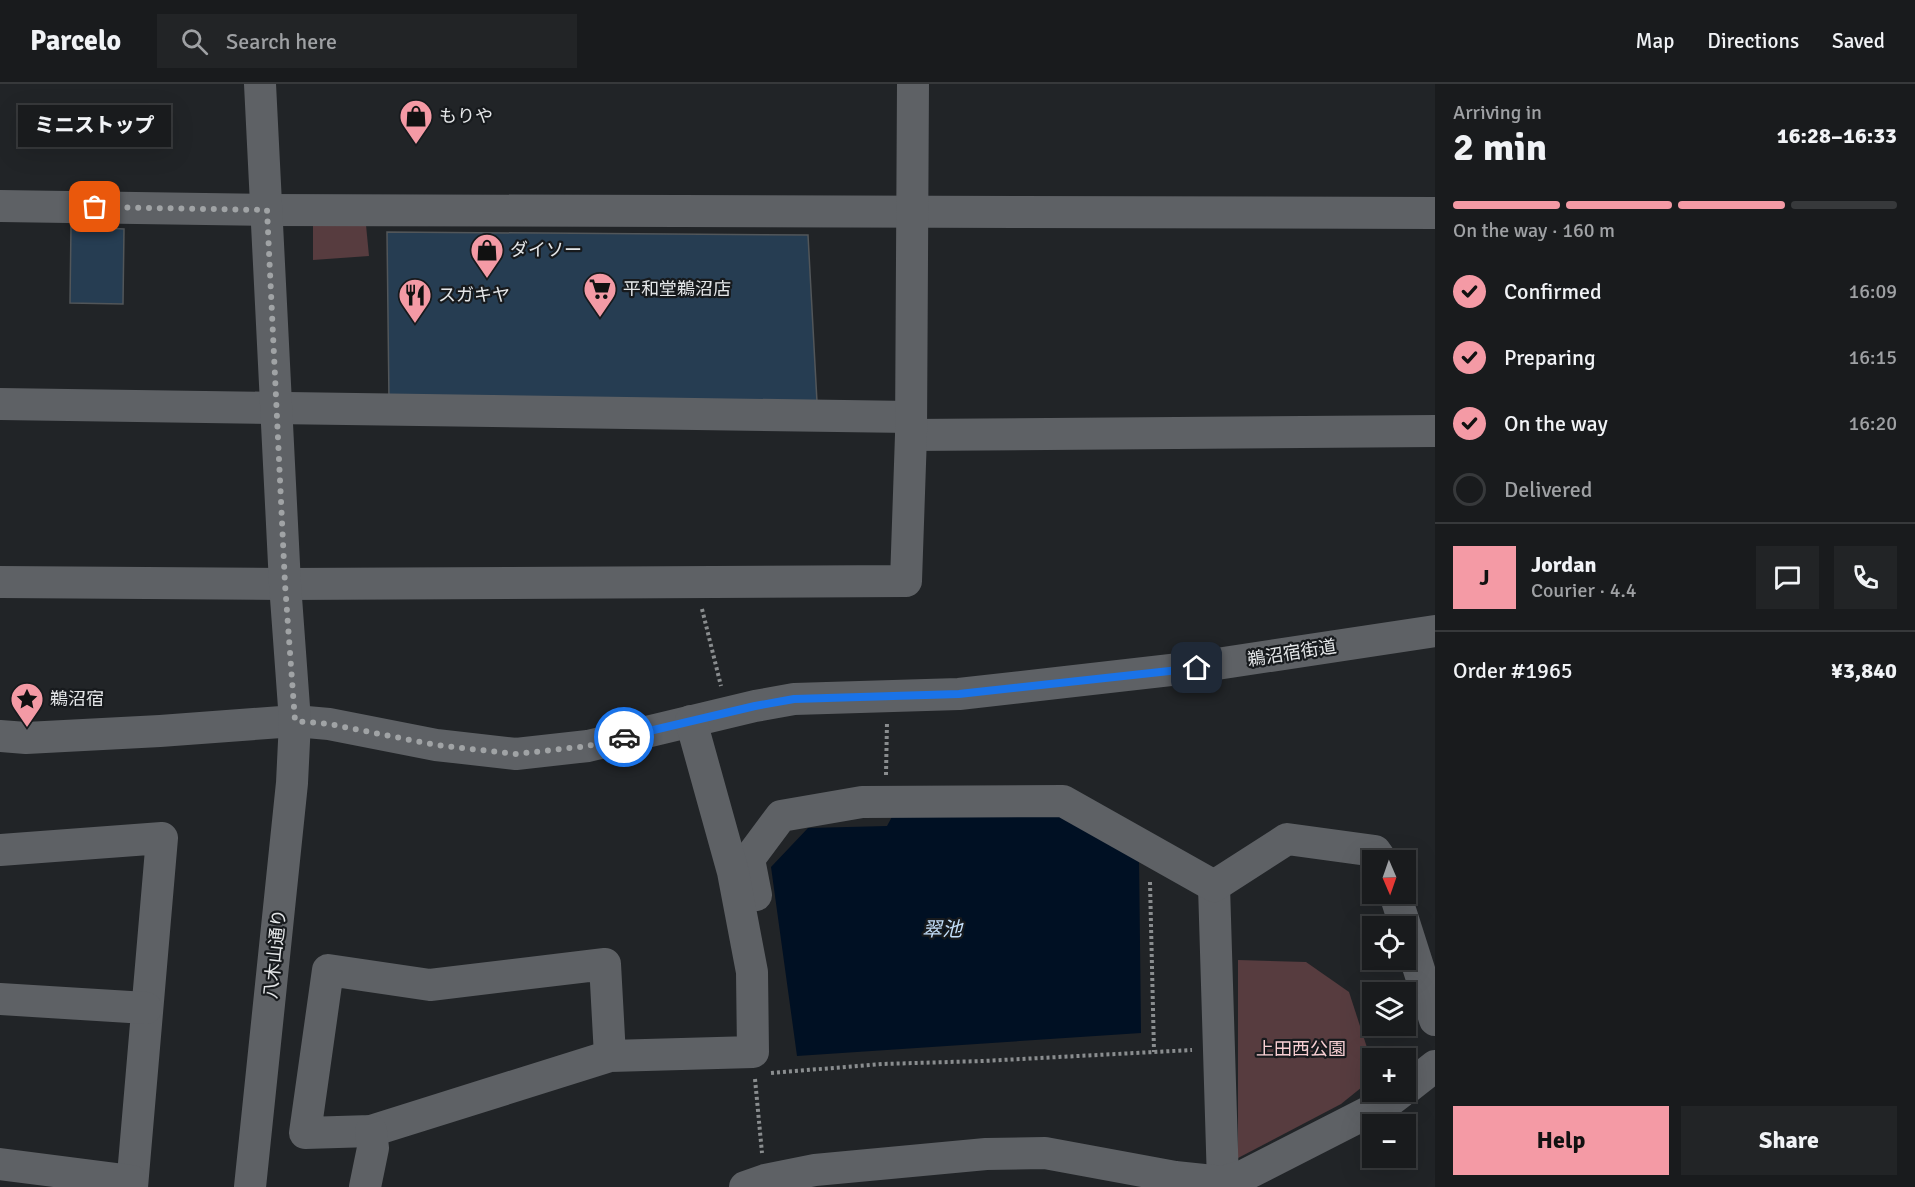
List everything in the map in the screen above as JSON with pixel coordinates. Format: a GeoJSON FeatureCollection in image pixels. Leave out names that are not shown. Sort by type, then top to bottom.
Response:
{"type":"FeatureCollection","features":[{"type":"Feature","properties":{"kind":"street","name":"八木山通り"},"geometry":{"type":"LineString","coordinates":[[250,1187],[292,783],[295,721],[285,584],[260,84]]}},
{"type":"Feature","properties":{"kind":"street"},"geometry":{"type":"LineString","coordinates":[[0,582],[285,584],[906,581],[911,426],[913,84]]}},
{"type":"Feature","properties":{"kind":"street"},"geometry":{"type":"LineString","coordinates":[[0,206],[267,210],[1435,213]]}},
{"type":"Feature","properties":{"kind":"street"},"geometry":{"type":"LineString","coordinates":[[0,404],[276,407],[911,426],[1435,430]]}},
{"type":"Feature","properties":{"kind":"street","name":"鵜沼宿街道"},"geometry":{"type":"LineString","coordinates":[[0,736],[48,737],[295,721],[329,724],[436,745],[516,754],[588,746],[728,712],[794,699],[959,694],[1197,668],[1435,631]]}},
{"type":"Feature","properties":{"kind":"street"},"geometry":{"type":"LineString","coordinates":[[609,1056],[605,964],[430,985],[328,970],[305,1133],[371,1131],[609,1056],[753,1052],[752,972],[733,872],[691,721]]}},
{"type":"Feature","properties":{"kind":"street"},"geometry":{"type":"LineString","coordinates":[[753,1027],[770,1025],[767,955],[749,859],[781,816],[862,802],[1063,801],[1214,886]]}},
{"type":"Feature","properties":{"kind":"street"},"geometry":{"type":"LineString","coordinates":[[0,850],[162,838],[132,1184],[0,1164]]}},
{"type":"Feature","properties":{"kind":"street"},"geometry":{"type":"LineString","coordinates":[[1214,886],[1287,839],[1375,850]]}},
{"type":"Feature","properties":{"kind":"street"},"geometry":{"type":"LineString","coordinates":[[1214,886],[1223,1182]]}},
{"type":"Feature","properties":{"kind":"street"},"geometry":{"type":"LineString","coordinates":[[1398,904],[1435,1020]]}},
{"type":"Feature","properties":{"kind":"street"},"geometry":{"type":"LineString","coordinates":[[0,999],[146,1008]]}},
{"type":"Feature","properties":{"kind":"street"},"geometry":{"type":"LineString","coordinates":[[1416,1081],[1435,1066]]}},
{"type":"Feature","properties":{"kind":"street"},"geometry":{"type":"LineString","coordinates":[[755,1184],[815,1170],[986,1154],[1045,1154],[1175,1177],[1223,1182],[1245,1175],[1388,1102]]}},
{"type":"Feature","properties":{"kind":"street"},"geometry":{"type":"LineString","coordinates":[[365,1187],[373,1148],[371,1131]]}},
{"type":"Feature","properties":{"kind":"path"},"geometry":{"type":"LineString","coordinates":[[695,582],[728,712]]}},
{"type":"Feature","properties":{"kind":"path"},"geometry":{"type":"LineString","coordinates":[[886,802],[888,697]]}},
{"type":"Feature","properties":{"kind":"path"},"geometry":{"type":"LineString","coordinates":[[1149,849],[1154,1052]]}},
{"type":"Feature","properties":{"kind":"path"},"geometry":{"type":"LineString","coordinates":[[764,1073],[882,1064],[1219,1049]]}},
{"type":"Feature","properties":{"kind":"path"},"geometry":{"type":"LineString","coordinates":[[755,1074],[755,1184]]}},
{"type":"Feature","properties":{"kind":"green space"},"geometry":{"type":"Polygon","coordinates":[[[313,225],[366,225],[369,256],[313,260],[313,225]]]}},
{"type":"Feature","properties":{"kind":"green space","name":"上田西公園"},"geometry":{"type":"Polygon","coordinates":[[[1238,960],[1306,962],[1349,992],[1367,1048],[1362,1048],[1362,1087],[1341,1104],[1238,1158],[1238,960]]]}},
{"type":"Feature","properties":{"kind":"water","name":"翠池"},"geometry":{"type":"Polygon","coordinates":[[[1065,810],[1139,854],[1141,1033],[797,1056],[771,867],[808,828],[887,826],[894,813],[1065,810]]]}},
{"type":"Feature","properties":{"kind":"building"},"geometry":{"type":"Polygon","coordinates":[[[71,226],[124,229],[123,304],[70,303],[71,226]]]}},
{"type":"Feature","properties":{"kind":"building","name":"平和堂鵜沼店"},"geometry":{"type":"Polygon","coordinates":[[[387,232],[808,235],[817,402],[389,401],[387,232]]]}},
{"type":"Feature","properties":{"kind":"way so far"},"geometry":{"type":"LineString","coordinates":[[95,207],[267,210],[285,584],[295,721],[329,724],[436,745],[516,754],[588,746],[624,737]]}},
{"type":"Feature","properties":{"kind":"place","name":"もりや"},"geometry":{"type":"Point","coordinates":[416,145]}},
{"type":"Feature","properties":{"kind":"place","name":"ミニストップ"},"geometry":{"type":"Point","coordinates":[95,207]}},
{"type":"Feature","properties":{"kind":"place","name":"ダイソー"},"geometry":{"type":"Point","coordinates":[487,279]}},
{"type":"Feature","properties":{"kind":"place","name":"平和堂鵜沼店"},"geometry":{"type":"Point","coordinates":[600,318]}},
{"type":"Feature","properties":{"kind":"place","name":"スガキヤ"},"geometry":{"type":"Point","coordinates":[415,324]}},
{"type":"Feature","properties":{"kind":"place","name":"鵜沼宿"},"geometry":{"type":"Point","coordinates":[27,728]}},
{"type":"Feature","properties":{"kind":"route"},"geometry":{"type":"LineString","coordinates":[[624,737],[794,699],[959,694],[1197,668]]}}]}
